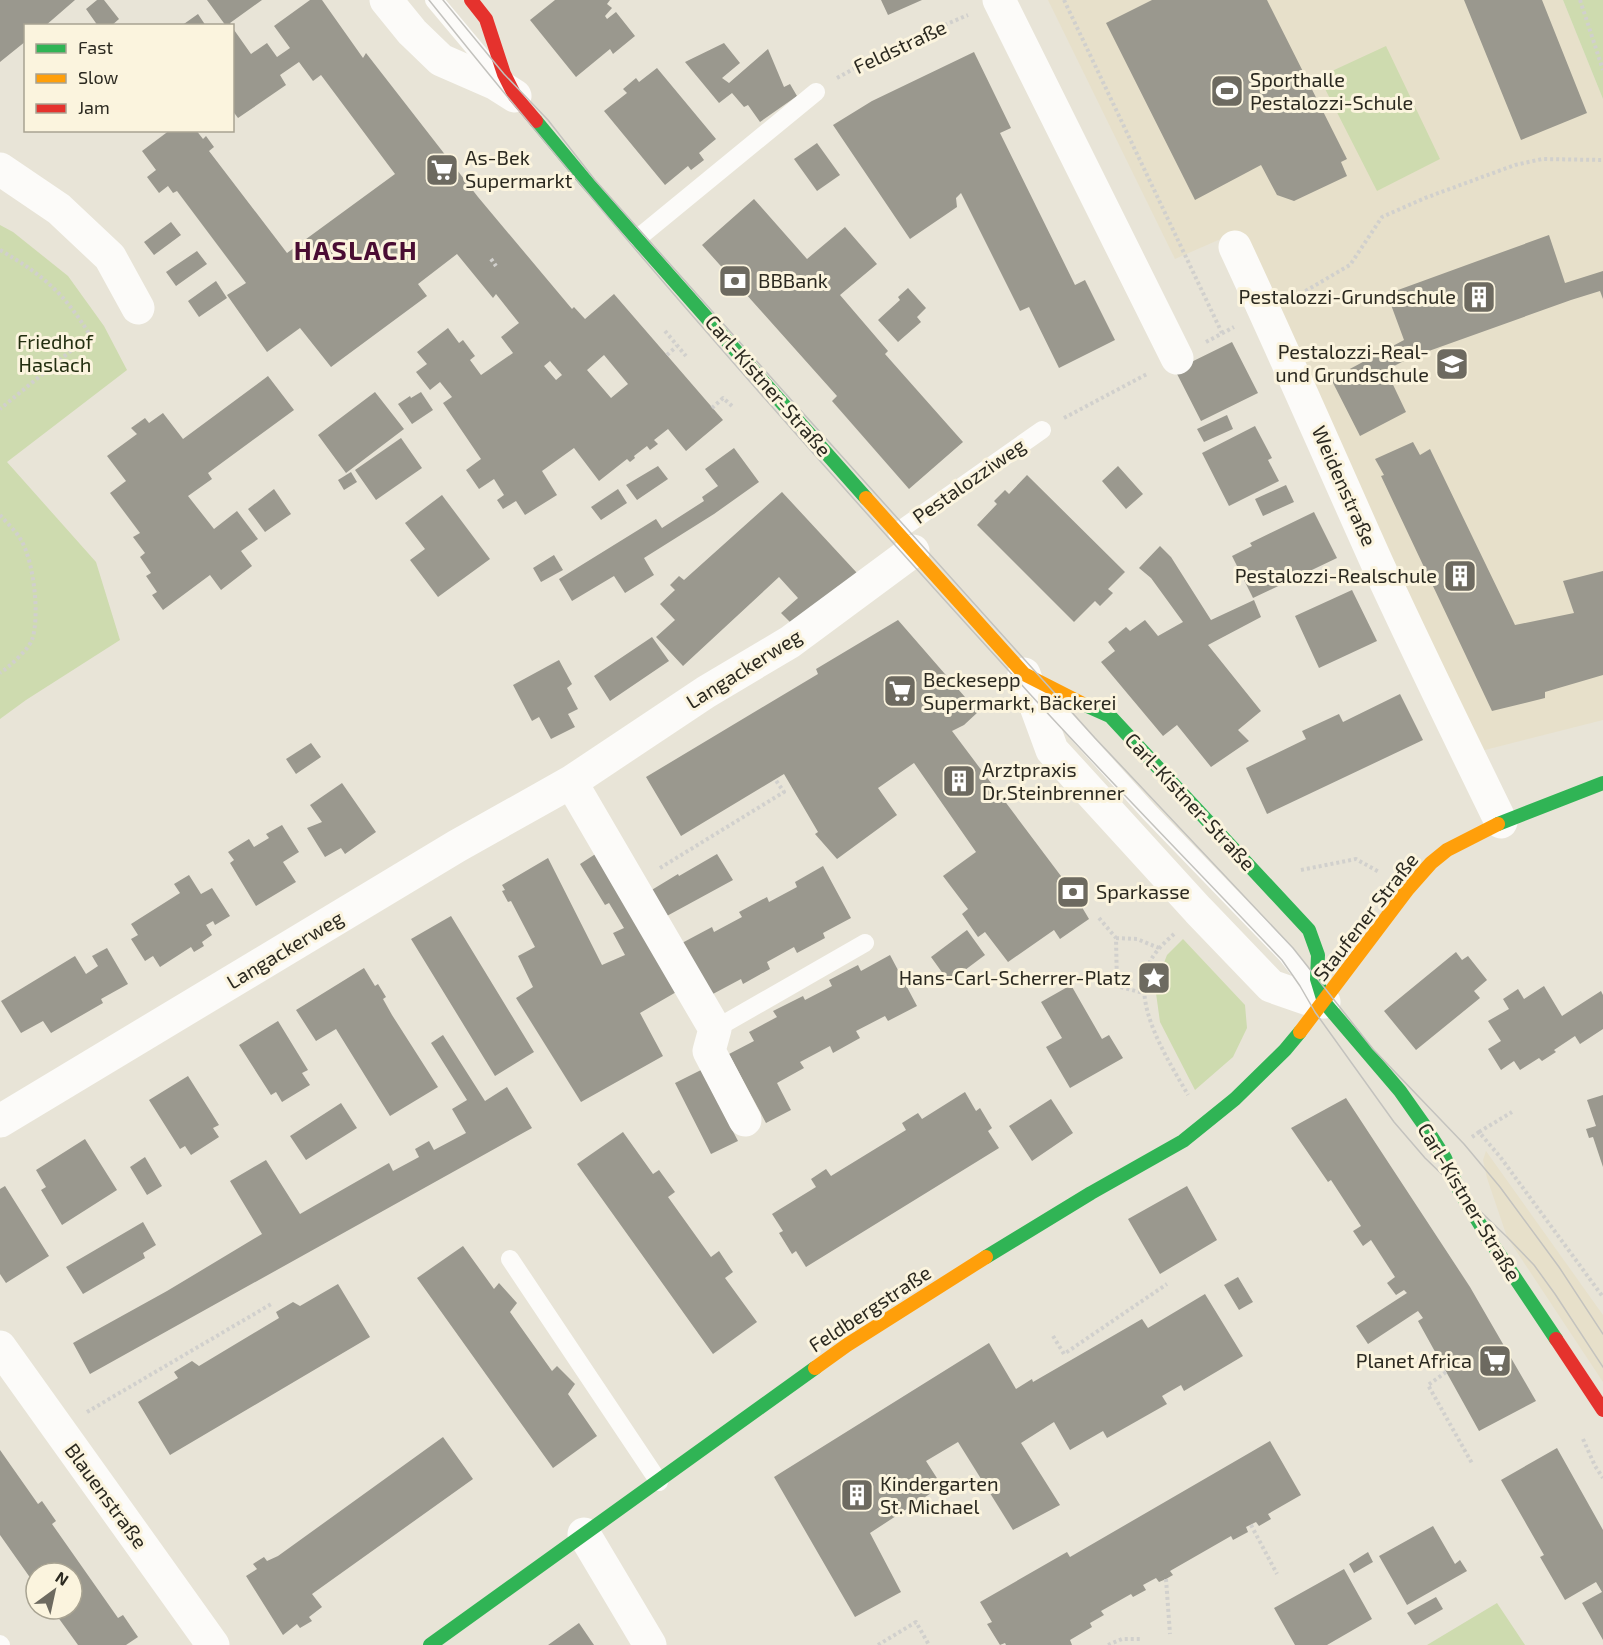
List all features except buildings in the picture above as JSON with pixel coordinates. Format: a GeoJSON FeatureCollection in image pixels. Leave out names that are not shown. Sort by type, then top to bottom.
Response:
{"type":"FeatureCollection","features":[{"type":"Feature","properties":{"kind":"street","name":"Carl-Kistner-Straße"},"geometry":{"type":"LineString","coordinates":[[386,0],[412,32],[441,60],[496,84],[515,96]]}},
{"type":"Feature","properties":{"kind":"street","name":"Carl-Kistner-Straße"},"geometry":{"type":"LineString","coordinates":[[471,0],[486,19],[504,74],[515,96],[585,180],[1024,674],[1110,716],[1309,930],[1318,955],[1317,979],[1324,1002],[1400,1091],[1445,1158],[1459,1190],[1488,1239],[1603,1410]]}},
{"type":"Feature","properties":{"kind":"street"},"geometry":{"type":"LineString","coordinates":[[1000,1],[1177,358]]}},
{"type":"Feature","properties":{"kind":"street"},"geometry":{"type":"LineString","coordinates":[[0,169],[59,208],[110,257],[138,308]]}},
{"type":"Feature","properties":{"kind":"street","name":"Weidenstraße"},"geometry":{"type":"LineString","coordinates":[[1235,247],[1442,703],[1501,822]]}},
{"type":"Feature","properties":{"kind":"street","name":"Langackerweg"},"geometry":{"type":"LineString","coordinates":[[0,1121],[457,846],[571,782],[706,692],[790,642],[905,541]]}},
{"type":"Feature","properties":{"kind":"street","name":"Carl-Kistner-Straße"},"geometry":{"type":"LineString","coordinates":[[1024,674],[1052,750],[1198,910],[1271,986],[1324,1002]]}},
{"type":"Feature","properties":{"kind":"street"},"geometry":{"type":"LineString","coordinates":[[571,782],[715,1029],[709,1051],[745,1120]]}},
{"type":"Feature","properties":{"kind":"street","name":"Staufener Straße"},"geometry":{"type":"LineString","coordinates":[[1324,1002],[1408,889],[1431,863],[1447,850],[1501,822],[1603,783]]}},
{"type":"Feature","properties":{"kind":"street","name":"Feldbergstraße"},"geometry":{"type":"LineString","coordinates":[[430,1645],[847,1345],[1020,1235],[1183,1142],[1236,1099],[1285,1050],[1324,1002]]}},
{"type":"Feature","properties":{"kind":"street","name":"Blauenstraße"},"geometry":{"type":"LineString","coordinates":[[0,1347],[213,1645]]}},
{"type":"Feature","properties":{"kind":"street"},"geometry":{"type":"LineString","coordinates":[[584,1534],[650,1645]]}},
{"type":"Feature","properties":{"kind":"lane"},"geometry":{"type":"LineString","coordinates":[[434,0],[515,96]]}},
{"type":"Feature","properties":{"kind":"lane"},"geometry":{"type":"LineString","coordinates":[[638,237],[816,92]]}},
{"type":"Feature","properties":{"kind":"lane","name":"Pestalozziweg"},"geometry":{"type":"LineString","coordinates":[[905,541],[1042,430]]}},
{"type":"Feature","properties":{"kind":"lane"},"geometry":{"type":"LineString","coordinates":[[1024,674],[1141,804],[1287,955],[1324,1002]]}},
{"type":"Feature","properties":{"kind":"lane"},"geometry":{"type":"LineString","coordinates":[[715,1029],[865,943]]}},
{"type":"Feature","properties":{"kind":"lane"},"geometry":{"type":"LineString","coordinates":[[510,1259],[659,1482]]}},
{"type":"Feature","properties":{"kind":"path"},"geometry":{"type":"LineString","coordinates":[[1064,0],[1222,333]]}},
{"type":"Feature","properties":{"kind":"path"},"geometry":{"type":"LineString","coordinates":[[1580,0],[1603,70]]}},
{"type":"Feature","properties":{"kind":"path","name":"Feldstraße"},"geometry":{"type":"LineString","coordinates":[[816,92],[851,69],[893,47],[1000,1]]}},
{"type":"Feature","properties":{"kind":"path"},"geometry":{"type":"LineString","coordinates":[[1265,310],[1309,290],[1350,266],[1382,217],[1425,198],[1515,165],[1542,159],[1603,160]]}},
{"type":"Feature","properties":{"kind":"path"},"geometry":{"type":"LineString","coordinates":[[0,250],[52,284],[76,312],[90,334],[0,409]]}},
{"type":"Feature","properties":{"kind":"path"},"geometry":{"type":"LineString","coordinates":[[491,259],[496,266]]}},
{"type":"Feature","properties":{"kind":"path"},"geometry":{"type":"LineString","coordinates":[[664,331],[686,356]]}},
{"type":"Feature","properties":{"kind":"path"},"geometry":{"type":"LineString","coordinates":[[667,356],[677,346]]}},
{"type":"Feature","properties":{"kind":"path"},"geometry":{"type":"LineString","coordinates":[[712,408],[723,398],[732,406]]}},
{"type":"Feature","properties":{"kind":"path"},"geometry":{"type":"LineString","coordinates":[[0,515],[21,540],[33,572],[36,611],[32,642],[0,674]]}},
{"type":"Feature","properties":{"kind":"path"},"geometry":{"type":"LineString","coordinates":[[631,886],[784,792],[775,779]]}},
{"type":"Feature","properties":{"kind":"path"},"geometry":{"type":"LineString","coordinates":[[1251,868],[1304,870],[1356,859],[1408,889]]}},
{"type":"Feature","properties":{"kind":"path"},"geometry":{"type":"LineString","coordinates":[[1198,910],[1159,949],[1148,965],[1143,993],[1155,1034],[1204,1125]]}},
{"type":"Feature","properties":{"kind":"path"},"geometry":{"type":"LineString","coordinates":[[1099,918],[1116,938],[1117,986],[1143,993]]}},
{"type":"Feature","properties":{"kind":"path"},"geometry":{"type":"LineString","coordinates":[[1116,938],[1137,939],[1159,949]]}},
{"type":"Feature","properties":{"kind":"path"},"geometry":{"type":"LineString","coordinates":[[1445,1158],[1479,1132],[1512,1112]]}},
{"type":"Feature","properties":{"kind":"path"},"geometry":{"type":"LineString","coordinates":[[1479,1132],[1501,1158],[1603,1297]]}},
{"type":"Feature","properties":{"kind":"path"},"geometry":{"type":"LineString","coordinates":[[1053,1336],[1064,1354],[1167,1284]]}},
{"type":"Feature","properties":{"kind":"path"},"geometry":{"type":"LineString","coordinates":[[57,1429],[273,1302]]}},
{"type":"Feature","properties":{"kind":"path"},"geometry":{"type":"LineString","coordinates":[[1446,1372],[1428,1385],[1473,1465]]}},
{"type":"Feature","properties":{"kind":"path"},"geometry":{"type":"LineString","coordinates":[[1581,1434],[1603,1478]]}},
{"type":"Feature","properties":{"kind":"path"},"geometry":{"type":"LineString","coordinates":[[1251,1525],[1277,1574]]}},
{"type":"Feature","properties":{"kind":"path"},"geometry":{"type":"LineString","coordinates":[[1166,1579],[1170,1634]]}},
{"type":"Feature","properties":{"kind":"path"},"geometry":{"type":"LineString","coordinates":[[878,1645],[916,1622],[929,1645]]}},
{"type":"Feature","properties":{"kind":"path"},"geometry":{"type":"LineString","coordinates":[[1108,1645],[1122,1639],[1140,1639]]}},
{"type":"Feature","properties":{"kind":"shaded area","name":"Pestalozzi-Real- und Grundschule"},"geometry":{"type":"Polygon","coordinates":[[[1048,0],[1563,0],[1603,99],[1603,720],[1477,752],[1239,231],[1175,259],[1048,0]]]}},
{"type":"Feature","properties":{"kind":"shaded area"},"geometry":{"type":"Polygon","coordinates":[[[1486,1151],[1603,1315],[1603,1382],[1507,1237],[1487,1178],[1483,1160],[1486,1151]]]}},
{"type":"Feature","properties":{"kind":"green space"},"geometry":{"type":"Polygon","coordinates":[[[1563,0],[1603,0],[1603,99],[1563,0]]]}},
{"type":"Feature","properties":{"kind":"green space"},"geometry":{"type":"Polygon","coordinates":[[[1386,46],[1440,159],[1377,191],[1319,77],[1386,46]]]}},
{"type":"Feature","properties":{"kind":"green space","name":"Friedhof Haslach"},"geometry":{"type":"Polygon","coordinates":[[[0,225],[13,232],[68,276],[104,326],[127,370],[7,462],[96,562],[120,640],[0,719],[0,225]]]}},
{"type":"Feature","properties":{"kind":"green space"},"geometry":{"type":"Polygon","coordinates":[[[1183,939],[1245,1005],[1247,1028],[1233,1057],[1195,1090],[1160,1022],[1155,986],[1167,955],[1183,939]]]}},
{"type":"Feature","properties":{"kind":"green space"},"geometry":{"type":"Polygon","coordinates":[[[1497,1603],[1525,1645],[1427,1645],[1497,1603]]]}},
{"type":"Feature","properties":{"kind":"tram line"},"geometry":{"type":"LineString","coordinates":[[429,0],[648,265],[799,437],[1060,727],[1282,960],[1315,1012],[1394,1122],[1425,1158],[1534,1265],[1603,1367]]}},
{"type":"Feature","properties":{"kind":"tram line"},"geometry":{"type":"LineString","coordinates":[[443,0],[504,74],[548,120],[595,180],[785,393],[1095,738],[1293,948],[1373,1049],[1464,1144],[1500,1187],[1559,1267],[1603,1334]]}},
{"type":"Feature","properties":{"kind":"traffic: fast"},"geometry":{"type":"LineString","coordinates":[[536,121],[585,180],[866,498]]}},
{"type":"Feature","properties":{"kind":"traffic: fast"},"geometry":{"type":"LineString","coordinates":[[1083,704],[1110,716],[1309,930],[1318,955],[1317,979],[1324,1002],[1400,1091],[1424,1125],[1445,1158],[1459,1190],[1489,1239],[1556,1339]]}},
{"type":"Feature","properties":{"kind":"traffic: fast"},"geometry":{"type":"LineString","coordinates":[[1498,824],[1603,783]]}},
{"type":"Feature","properties":{"kind":"traffic: fast"},"geometry":{"type":"LineString","coordinates":[[986,1257],[1091,1193],[1183,1141],[1235,1099],[1300,1032]]}},
{"type":"Feature","properties":{"kind":"traffic: fast"},"geometry":{"type":"LineString","coordinates":[[430,1645],[815,1368]]}},
{"type":"Feature","properties":{"kind":"traffic: slow"},"geometry":{"type":"LineString","coordinates":[[866,498],[1024,674],[1083,704]]}},
{"type":"Feature","properties":{"kind":"traffic: slow"},"geometry":{"type":"LineString","coordinates":[[1300,1032],[1408,889],[1431,863],[1447,850],[1498,824]]}},
{"type":"Feature","properties":{"kind":"traffic: slow"},"geometry":{"type":"LineString","coordinates":[[815,1368],[847,1345],[986,1257]]}},
{"type":"Feature","properties":{"kind":"traffic: jam"},"geometry":{"type":"LineString","coordinates":[[471,0],[486,19],[504,74],[515,96],[536,121]]}},
{"type":"Feature","properties":{"kind":"traffic: jam"},"geometry":{"type":"LineString","coordinates":[[1556,1339],[1603,1410]]}},
{"type":"Feature","properties":{"kind":"place","name":"Sporthalle Pestalozzi-Schule"},"geometry":{"type":"Point","coordinates":[1227,91]}},
{"type":"Feature","properties":{"kind":"place","name":"As-Bek Supermarkt"},"geometry":{"type":"Point","coordinates":[442,170]}},
{"type":"Feature","properties":{"kind":"place","name":"BBBank"},"geometry":{"type":"Point","coordinates":[735,281]}},
{"type":"Feature","properties":{"kind":"place","name":"Pestalozzi-Grundschule"},"geometry":{"type":"Point","coordinates":[1479,297]}},
{"type":"Feature","properties":{"kind":"place","name":"Pestalozzi-Real- und Grundschule"},"geometry":{"type":"Point","coordinates":[1452,364]}},
{"type":"Feature","properties":{"kind":"place","name":"Pestalozzi-Realschule"},"geometry":{"type":"Point","coordinates":[1460,576]}},
{"type":"Feature","properties":{"kind":"place","name":"Beckesepp Supermarkt, Bäckerei"},"geometry":{"type":"Point","coordinates":[900,691]}},
{"type":"Feature","properties":{"kind":"place","name":"Arztpraxis Dr.Steinbrenner"},"geometry":{"type":"Point","coordinates":[959,781]}},
{"type":"Feature","properties":{"kind":"place","name":"Sparkasse"},"geometry":{"type":"Point","coordinates":[1073,892]}},
{"type":"Feature","properties":{"kind":"place","name":"Hans-Carl-Scherrer-Platz"},"geometry":{"type":"Point","coordinates":[1154,978]}},
{"type":"Feature","properties":{"kind":"place","name":"Planet Africa"},"geometry":{"type":"Point","coordinates":[1495,1361]}},
{"type":"Feature","properties":{"kind":"place","name":"Kindergarten St. Michael"},"geometry":{"type":"Point","coordinates":[857,1495]}},
{"type":"Feature","properties":{"kind":"district","name":"HASLACH"},"geometry":{"type":"Point","coordinates":[356,251]}}]}
